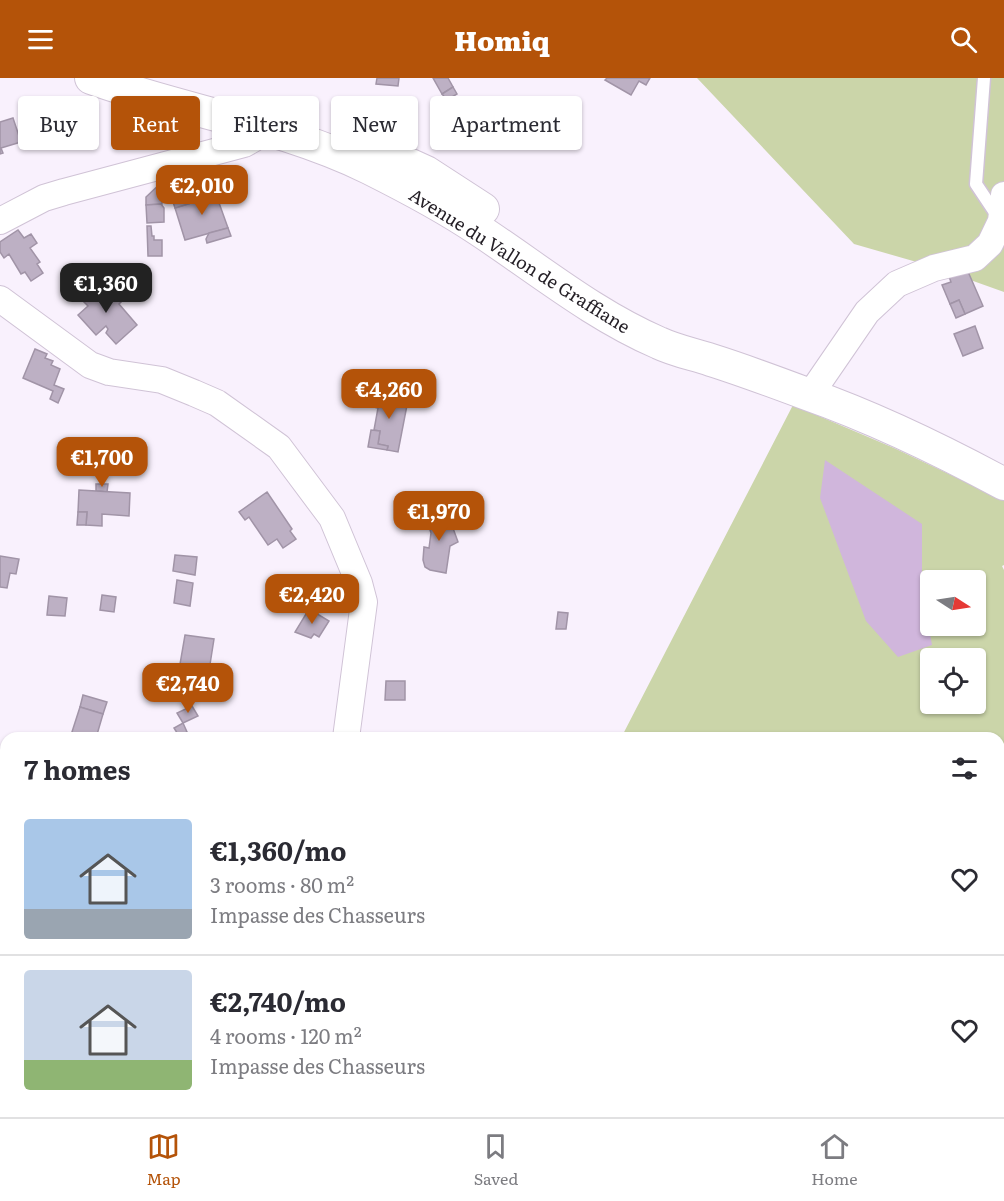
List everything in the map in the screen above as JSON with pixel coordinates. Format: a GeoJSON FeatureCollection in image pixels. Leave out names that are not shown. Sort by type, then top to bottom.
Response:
{"type":"FeatureCollection","features":[{"type":"Feature","properties":{"kind":"street","name":"Avenue du Vallon de Graffiane"},"geometry":{"type":"LineString","coordinates":[[91,78],[121,81],[212,105]]}},
{"type":"Feature","properties":{"kind":"street","name":"Avenue du Vallon de Graffiane"},"geometry":{"type":"LineString","coordinates":[[319,145],[420,195],[477,229],[585,302],[637,333],[679,351],[810,394],[941,450]]}},
{"type":"Feature","properties":{"kind":"street"},"geometry":{"type":"LineString","coordinates":[[0,220],[44,198],[222,150]]}},
{"type":"Feature","properties":{"kind":"street"},"geometry":{"type":"LineString","coordinates":[[810,394],[867,312],[897,284],[934,267],[975,258],[990,244],[1001,221],[1004,195]]}},
{"type":"Feature","properties":{"kind":"street"},"geometry":{"type":"LineString","coordinates":[[0,299],[90,364],[109,372],[162,380],[217,403],[279,447],[302,475],[332,518],[359,583],[364,602],[347,732]]}},
{"type":"Feature","properties":{"kind":"street"},"geometry":{"type":"LineString","coordinates":[[941,450],[1004,470]]}},
{"type":"Feature","properties":{"kind":"street"},"geometry":{"type":"LineString","coordinates":[[941,450],[1004,484]]}},
{"type":"Feature","properties":{"kind":"lane"},"geometry":{"type":"LineString","coordinates":[[984,78],[976,184],[1001,221]]}},
{"type":"Feature","properties":{"kind":"green space"},"geometry":{"type":"Polygon","coordinates":[[[697,78],[1004,78],[1004,292],[934,267],[854,244],[697,78]]]}},
{"type":"Feature","properties":{"kind":"green space"},"geometry":{"type":"Polygon","coordinates":[[[793,405],[894,448],[1004,500],[1004,565],[1002,566],[1004,570],[1004,732],[624,732],[793,405]]]}},
{"type":"Feature","properties":{"kind":"shaded area"},"geometry":{"type":"Polygon","coordinates":[[[825,460],[922,524],[920,636],[930,636],[932,645],[898,657],[866,621],[820,498],[825,460]]]}},
{"type":"Feature","properties":{"kind":"building"},"geometry":{"type":"Polygon","coordinates":[[[377,78],[399,78],[398,86],[376,84],[377,78]]]}},
{"type":"Feature","properties":{"kind":"building"},"geometry":{"type":"Polygon","coordinates":[[[433,78],[448,78],[453,87],[442,94],[433,78]]]}},
{"type":"Feature","properties":{"kind":"building"},"geometry":{"type":"Polygon","coordinates":[[[607,78],[650,78],[646,85],[639,81],[631,95],[605,80],[607,78]]]}},
{"type":"Feature","properties":{"kind":"building"},"geometry":{"type":"Polygon","coordinates":[[[453,87],[457,94],[444,96],[442,94],[453,87]]]}},
{"type":"Feature","properties":{"kind":"building"},"geometry":{"type":"Polygon","coordinates":[[[13,118],[18,133],[18,143],[1,148],[3,153],[0,154],[0,122],[13,118]]]}},
{"type":"Feature","properties":{"kind":"building"},"geometry":{"type":"Polygon","coordinates":[[[161,183],[162,204],[146,205],[146,197],[161,183]]]}},
{"type":"Feature","properties":{"kind":"building"},"geometry":{"type":"Polygon","coordinates":[[[219,187],[223,199],[218,200],[228,228],[185,240],[175,208],[204,199],[202,193],[219,187]]]}},
{"type":"Feature","properties":{"kind":"building"},"geometry":{"type":"Polygon","coordinates":[[[202,193],[204,199],[175,208],[173,202],[202,193]]]}},
{"type":"Feature","properties":{"kind":"building"},"geometry":{"type":"Polygon","coordinates":[[[161,204],[164,208],[164,222],[147,223],[146,205],[161,204]]]}},
{"type":"Feature","properties":{"kind":"building"},"geometry":{"type":"Polygon","coordinates":[[[147,226],[151,226],[154,240],[162,240],[162,256],[148,256],[147,226]]]}},
{"type":"Feature","properties":{"kind":"building"},"geometry":{"type":"Polygon","coordinates":[[[228,228],[231,236],[207,243],[209,233],[228,228]]]}},
{"type":"Feature","properties":{"kind":"building"},"geometry":{"type":"Polygon","coordinates":[[[18,230],[24,238],[31,234],[37,243],[30,248],[40,262],[37,264],[43,273],[31,281],[25,272],[21,274],[9,254],[4,258],[0,252],[0,242],[18,230]]]}},
{"type":"Feature","properties":{"kind":"building"},"geometry":{"type":"Polygon","coordinates":[[[966,267],[983,306],[965,314],[959,300],[950,304],[942,285],[951,282],[947,271],[966,267]]]}},
{"type":"Feature","properties":{"kind":"building"},"geometry":{"type":"Polygon","coordinates":[[[102,281],[122,301],[119,304],[137,325],[116,344],[106,333],[108,329],[106,326],[96,335],[78,315],[88,306],[82,300],[102,281]]]}},
{"type":"Feature","properties":{"kind":"building"},"geometry":{"type":"Polygon","coordinates":[[[959,300],[965,314],[956,318],[950,304],[959,300]]]}},
{"type":"Feature","properties":{"kind":"building"},"geometry":{"type":"Polygon","coordinates":[[[975,326],[983,348],[963,356],[954,334],[975,326]]]}},
{"type":"Feature","properties":{"kind":"building"},"geometry":{"type":"Polygon","coordinates":[[[35,349],[47,354],[45,358],[53,361],[51,365],[60,369],[54,385],[64,389],[58,403],[50,399],[53,391],[23,378],[35,349]]]}},
{"type":"Feature","properties":{"kind":"building"},"geometry":{"type":"Polygon","coordinates":[[[372,394],[408,400],[398,452],[387,450],[388,446],[378,444],[380,431],[374,430],[378,408],[369,406],[372,394]]]}},
{"type":"Feature","properties":{"kind":"building"},"geometry":{"type":"Polygon","coordinates":[[[371,430],[380,431],[378,444],[388,446],[387,450],[368,447],[371,430]]]}},
{"type":"Feature","properties":{"kind":"building"},"geometry":{"type":"Polygon","coordinates":[[[96,484],[108,484],[107,492],[96,491],[96,484]]]}},
{"type":"Feature","properties":{"kind":"building"},"geometry":{"type":"Polygon","coordinates":[[[79,490],[130,493],[129,516],[102,514],[102,526],[86,525],[87,512],[78,512],[79,490]]]}},
{"type":"Feature","properties":{"kind":"building"},"geometry":{"type":"Polygon","coordinates":[[[267,492],[292,529],[290,531],[296,539],[283,548],[277,539],[268,545],[249,517],[245,520],[239,512],[267,492]]]}},
{"type":"Feature","properties":{"kind":"building"},"geometry":{"type":"Polygon","coordinates":[[[446,509],[458,542],[450,546],[446,573],[430,570],[425,567],[423,560],[424,547],[429,548],[431,533],[426,517],[446,509]]]}},
{"type":"Feature","properties":{"kind":"building"},"geometry":{"type":"Polygon","coordinates":[[[78,512],[87,512],[86,525],[77,525],[78,512]]]}},
{"type":"Feature","properties":{"kind":"building"},"geometry":{"type":"Polygon","coordinates":[[[175,555],[197,557],[195,575],[173,571],[175,555]]]}},
{"type":"Feature","properties":{"kind":"building"},"geometry":{"type":"Polygon","coordinates":[[[0,556],[19,559],[16,574],[10,573],[7,588],[0,587],[0,556]]]}},
{"type":"Feature","properties":{"kind":"building"},"geometry":{"type":"Polygon","coordinates":[[[177,580],[193,583],[190,606],[174,603],[177,580]]]}},
{"type":"Feature","properties":{"kind":"building"},"geometry":{"type":"Polygon","coordinates":[[[102,595],[116,597],[114,612],[100,610],[102,595]]]}},
{"type":"Feature","properties":{"kind":"building"},"geometry":{"type":"Polygon","coordinates":[[[49,596],[67,598],[65,616],[47,615],[49,596]]]}},
{"type":"Feature","properties":{"kind":"building"},"geometry":{"type":"Polygon","coordinates":[[[309,609],[329,621],[319,637],[314,634],[311,638],[295,632],[309,609]]]}},
{"type":"Feature","properties":{"kind":"building"},"geometry":{"type":"Polygon","coordinates":[[[558,612],[568,613],[566,629],[556,629],[558,612]]]}},
{"type":"Feature","properties":{"kind":"building"},"geometry":{"type":"Polygon","coordinates":[[[185,635],[214,639],[208,677],[202,690],[175,679],[179,670],[185,635]]]}},
{"type":"Feature","properties":{"kind":"building"},"geometry":{"type":"Polygon","coordinates":[[[386,681],[405,681],[405,700],[385,700],[386,681]]]}},
{"type":"Feature","properties":{"kind":"building"},"geometry":{"type":"Polygon","coordinates":[[[83,695],[107,702],[103,714],[80,707],[83,695]]]}},
{"type":"Feature","properties":{"kind":"building"},"geometry":{"type":"Polygon","coordinates":[[[192,706],[198,716],[183,723],[177,713],[192,706]]]}},
{"type":"Feature","properties":{"kind":"building"},"geometry":{"type":"Polygon","coordinates":[[[80,707],[103,714],[98,732],[72,732],[80,707]]]}},
{"type":"Feature","properties":{"kind":"building"},"geometry":{"type":"Polygon","coordinates":[[[183,723],[187,732],[176,732],[174,728],[183,723]]]}}]}
